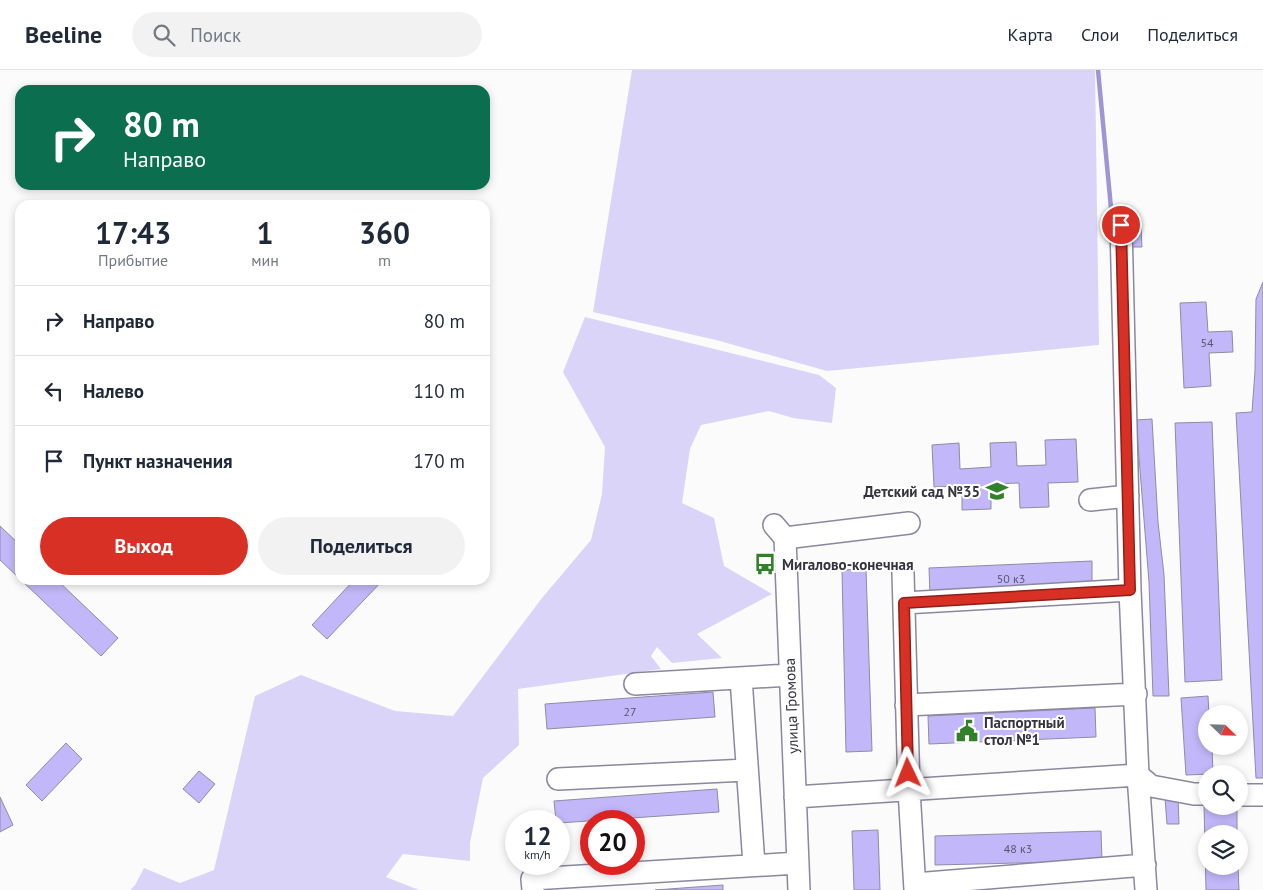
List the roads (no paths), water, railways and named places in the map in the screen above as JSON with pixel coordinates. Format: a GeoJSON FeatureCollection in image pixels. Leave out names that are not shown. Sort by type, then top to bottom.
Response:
{"type":"FeatureCollection","features":[{"type":"Feature","properties":{"kind":"street"},"geometry":{"type":"LineString","coordinates":[[1121,225],[1130,590],[1136,694],[1138,775],[1146,890]]}},
{"type":"Feature","properties":{"kind":"street"},"geometry":{"type":"LineString","coordinates":[[1090,500],[1128,496]]}},
{"type":"Feature","properties":{"kind":"street","name":"улица Громова"},"geometry":{"type":"LineString","coordinates":[[799,890],[790,675],[780,531],[909,523]]}},
{"type":"Feature","properties":{"kind":"street"},"geometry":{"type":"LineString","coordinates":[[903,574],[909,790],[915,887],[1145,865]]}},
{"type":"Feature","properties":{"kind":"street"},"geometry":{"type":"LineString","coordinates":[[904,603],[1130,590]]}},
{"type":"Feature","properties":{"kind":"street"},"geometry":{"type":"LineString","coordinates":[[635,684],[790,675]]}},
{"type":"Feature","properties":{"kind":"street"},"geometry":{"type":"LineString","coordinates":[[742,678],[754,865]]}},
{"type":"Feature","properties":{"kind":"street"},"geometry":{"type":"LineString","coordinates":[[906,705],[1136,694]]}},
{"type":"Feature","properties":{"kind":"street"},"geometry":{"type":"LineString","coordinates":[[558,779],[747,770]]}},
{"type":"Feature","properties":{"kind":"street"},"geometry":{"type":"LineString","coordinates":[[795,797],[1138,775],[1151,786],[1198,794]]}},
{"type":"Feature","properties":{"kind":"street"},"geometry":{"type":"LineString","coordinates":[[1248,795],[1263,795]]}},
{"type":"Feature","properties":{"kind":"street"},"geometry":{"type":"LineString","coordinates":[[533,890],[532,879],[798,863]]}},
{"type":"Feature","properties":{"kind":"waterway"},"geometry":{"type":"LineString","coordinates":[[1098,70],[1111,208]]}},
{"type":"Feature","properties":{"kind":"place","name":"Детский сад №35"},"geometry":{"type":"Point","coordinates":[997,491]}},
{"type":"Feature","properties":{"kind":"place","name":"Мигалово-конечная"},"geometry":{"type":"Point","coordinates":[765,564]}},
{"type":"Feature","properties":{"kind":"place","name":"Паспортный стол №1"},"geometry":{"type":"Point","coordinates":[967,731]}}]}
